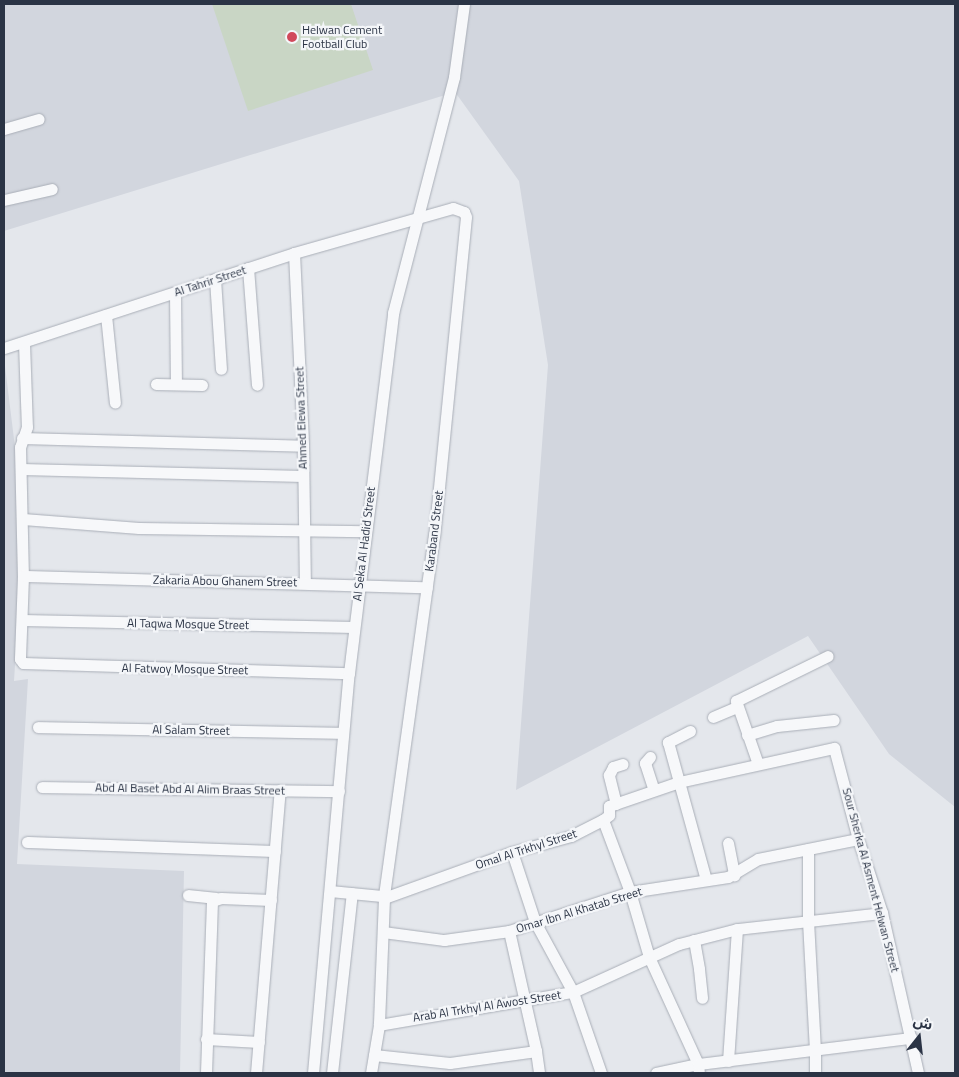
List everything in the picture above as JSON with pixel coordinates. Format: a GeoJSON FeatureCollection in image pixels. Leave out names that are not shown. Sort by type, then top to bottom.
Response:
{"type":"FeatureCollection","features":[{"type":"Feature","properties":{"kind":"street","name":"Al Seka Al Hadid Street"},"geometry":{"type":"LineString","coordinates":[[313,1073],[349,673],[393,313],[454,77],[464,4]]}},
{"type":"Feature","properties":{"kind":"street"},"geometry":{"type":"LineString","coordinates":[[4,130],[39,119]]}},
{"type":"Feature","properties":{"kind":"street"},"geometry":{"type":"LineString","coordinates":[[4,200],[52,189]]}},
{"type":"Feature","properties":{"kind":"street","name":"Karaband Street"},"geometry":{"type":"LineString","coordinates":[[384,897],[434,535],[466,217],[459,208],[453,208],[418,217]]}},
{"type":"Feature","properties":{"kind":"street","name":"Al Tahrir Street"},"geometry":{"type":"LineString","coordinates":[[4,348],[294,253],[418,217]]}},
{"type":"Feature","properties":{"kind":"street","name":"Ahmed Elewa Street"},"geometry":{"type":"LineString","coordinates":[[294,253],[303,446],[305,583]]}},
{"type":"Feature","properties":{"kind":"street"},"geometry":{"type":"LineString","coordinates":[[248,268],[257,385]]}},
{"type":"Feature","properties":{"kind":"street"},"geometry":{"type":"LineString","coordinates":[[215,279],[221,370]]}},
{"type":"Feature","properties":{"kind":"street"},"geometry":{"type":"LineString","coordinates":[[175,292],[176,384]]}},
{"type":"Feature","properties":{"kind":"street"},"geometry":{"type":"LineString","coordinates":[[106,316],[115,403]]}},
{"type":"Feature","properties":{"kind":"street"},"geometry":{"type":"LineString","coordinates":[[22,620],[23,519],[20,447],[27,428],[24,342]]}},
{"type":"Feature","properties":{"kind":"street"},"geometry":{"type":"LineString","coordinates":[[156,384],[202,385]]}},
{"type":"Feature","properties":{"kind":"street"},"geometry":{"type":"LineString","coordinates":[[22,438],[303,446]]}},
{"type":"Feature","properties":{"kind":"street"},"geometry":{"type":"LineString","coordinates":[[21,469],[304,476]]}},
{"type":"Feature","properties":{"kind":"street"},"geometry":{"type":"LineString","coordinates":[[23,519],[139,528],[366,531]]}},
{"type":"Feature","properties":{"kind":"street","name":"Zakaria Abou Ghanem Street"},"geometry":{"type":"LineString","coordinates":[[23,576],[427,586]]}},
{"type":"Feature","properties":{"kind":"street","name":"Al Taqwa Mosque Street"},"geometry":{"type":"LineString","coordinates":[[22,620],[354,627]]}},
{"type":"Feature","properties":{"kind":"street","name":"Al Fatwoy Mosque Street"},"geometry":{"type":"LineString","coordinates":[[22,620],[21,661],[26,665],[349,673]]}},
{"type":"Feature","properties":{"kind":"street"},"geometry":{"type":"LineString","coordinates":[[622,764],[613,767],[609,775],[616,804],[679,782],[758,764],[737,707],[738,699],[828,656]]}},
{"type":"Feature","properties":{"kind":"street"},"geometry":{"type":"LineString","coordinates":[[713,717],[737,707]]}},
{"type":"Feature","properties":{"kind":"street"},"geometry":{"type":"LineString","coordinates":[[747,735],[777,726],[834,720]]}},
{"type":"Feature","properties":{"kind":"street","name":"Al Salam Street"},"geometry":{"type":"LineString","coordinates":[[38,727],[344,733]]}},
{"type":"Feature","properties":{"kind":"street"},"geometry":{"type":"LineString","coordinates":[[690,732],[668,741],[706,880]]}},
{"type":"Feature","properties":{"kind":"street","name":"Sour Sherka Al Asment Helwan Street"},"geometry":{"type":"LineString","coordinates":[[758,764],[832,748],[836,750],[858,839],[882,913],[918,1073]]}},
{"type":"Feature","properties":{"kind":"street"},"geometry":{"type":"LineString","coordinates":[[650,757],[645,764],[654,790]]}},
{"type":"Feature","properties":{"kind":"street","name":"Abd Al Baset Abd Al Alim Braas Street"},"geometry":{"type":"LineString","coordinates":[[42,787],[339,791]]}},
{"type":"Feature","properties":{"kind":"street"},"geometry":{"type":"LineString","coordinates":[[256,1073],[280,790]]}},
{"type":"Feature","properties":{"kind":"street","name":"Omal Al Trkhyl Street"},"geometry":{"type":"LineString","coordinates":[[384,897],[512,852],[571,836],[603,820],[608,815],[608,807],[616,804]]}},
{"type":"Feature","properties":{"kind":"street"},"geometry":{"type":"LineString","coordinates":[[603,820],[630,892],[649,957],[699,1069]]}},
{"type":"Feature","properties":{"kind":"street","name":"Omar Ibn Al Khatab Street"},"geometry":{"type":"LineString","coordinates":[[383,932],[444,940],[509,931],[630,892],[734,874],[758,859],[858,839]]}},
{"type":"Feature","properties":{"kind":"street"},"geometry":{"type":"LineString","coordinates":[[28,842],[275,851]]}},
{"type":"Feature","properties":{"kind":"street"},"geometry":{"type":"LineString","coordinates":[[728,843],[734,874]]}},
{"type":"Feature","properties":{"kind":"street"},"geometry":{"type":"LineString","coordinates":[[808,849],[808,922],[815,1051],[814,1073]]}},
{"type":"Feature","properties":{"kind":"street"},"geometry":{"type":"LineString","coordinates":[[512,852],[535,922],[573,992],[601,1073]]}},
{"type":"Feature","properties":{"kind":"street"},"geometry":{"type":"LineString","coordinates":[[330,891],[384,897],[379,1024],[371,1073]]}},
{"type":"Feature","properties":{"kind":"street"},"geometry":{"type":"LineString","coordinates":[[332,1073],[352,893]]}},
{"type":"Feature","properties":{"kind":"street"},"geometry":{"type":"LineString","coordinates":[[188,895],[271,900]]}},
{"type":"Feature","properties":{"kind":"street"},"geometry":{"type":"LineString","coordinates":[[206,1073],[211,905],[216,898]]}},
{"type":"Feature","properties":{"kind":"street","name":"Arab Al Trkhyl Al Awost Street"},"geometry":{"type":"LineString","coordinates":[[379,1024],[573,992],[649,957],[694,940],[736,928],[882,913]]}},
{"type":"Feature","properties":{"kind":"street"},"geometry":{"type":"LineString","coordinates":[[728,1061],[736,928]]}},
{"type":"Feature","properties":{"kind":"street"},"geometry":{"type":"LineString","coordinates":[[509,931],[526,1001],[539,1073]]}},
{"type":"Feature","properties":{"kind":"street"},"geometry":{"type":"LineString","coordinates":[[694,940],[700,969],[702,998]]}},
{"type":"Feature","properties":{"kind":"street"},"geometry":{"type":"LineString","coordinates":[[656,1073],[699,1069],[728,1061],[911,1038]]}},
{"type":"Feature","properties":{"kind":"street"},"geometry":{"type":"LineString","coordinates":[[206,1039],[259,1042]]}},
{"type":"Feature","properties":{"kind":"street"},"geometry":{"type":"LineString","coordinates":[[374,1055],[450,1063],[536,1051]]}},
{"type":"Feature","properties":{"kind":"shaded area"},"geometry":{"type":"Polygon","coordinates":[[[4,4],[955,4],[955,807],[889,754],[808,636],[516,790],[548,365],[519,181],[455,92],[4,231],[4,4]]]}},
{"type":"Feature","properties":{"kind":"shaded area"},"geometry":{"type":"Polygon","coordinates":[[[4,358],[24,520],[14,681],[28,679],[17,864],[184,871],[180,1073],[4,1073],[4,358]]]}},
{"type":"Feature","properties":{"kind":"green space","name":"Helwan Cement Football Club"},"geometry":{"type":"Polygon","coordinates":[[[212,4],[351,4],[373,70],[248,111],[212,4]]]}},
{"type":"Feature","properties":{"kind":"place","name":"Helwan Cement Football Club"},"geometry":{"type":"Point","coordinates":[292,37]}}]}
